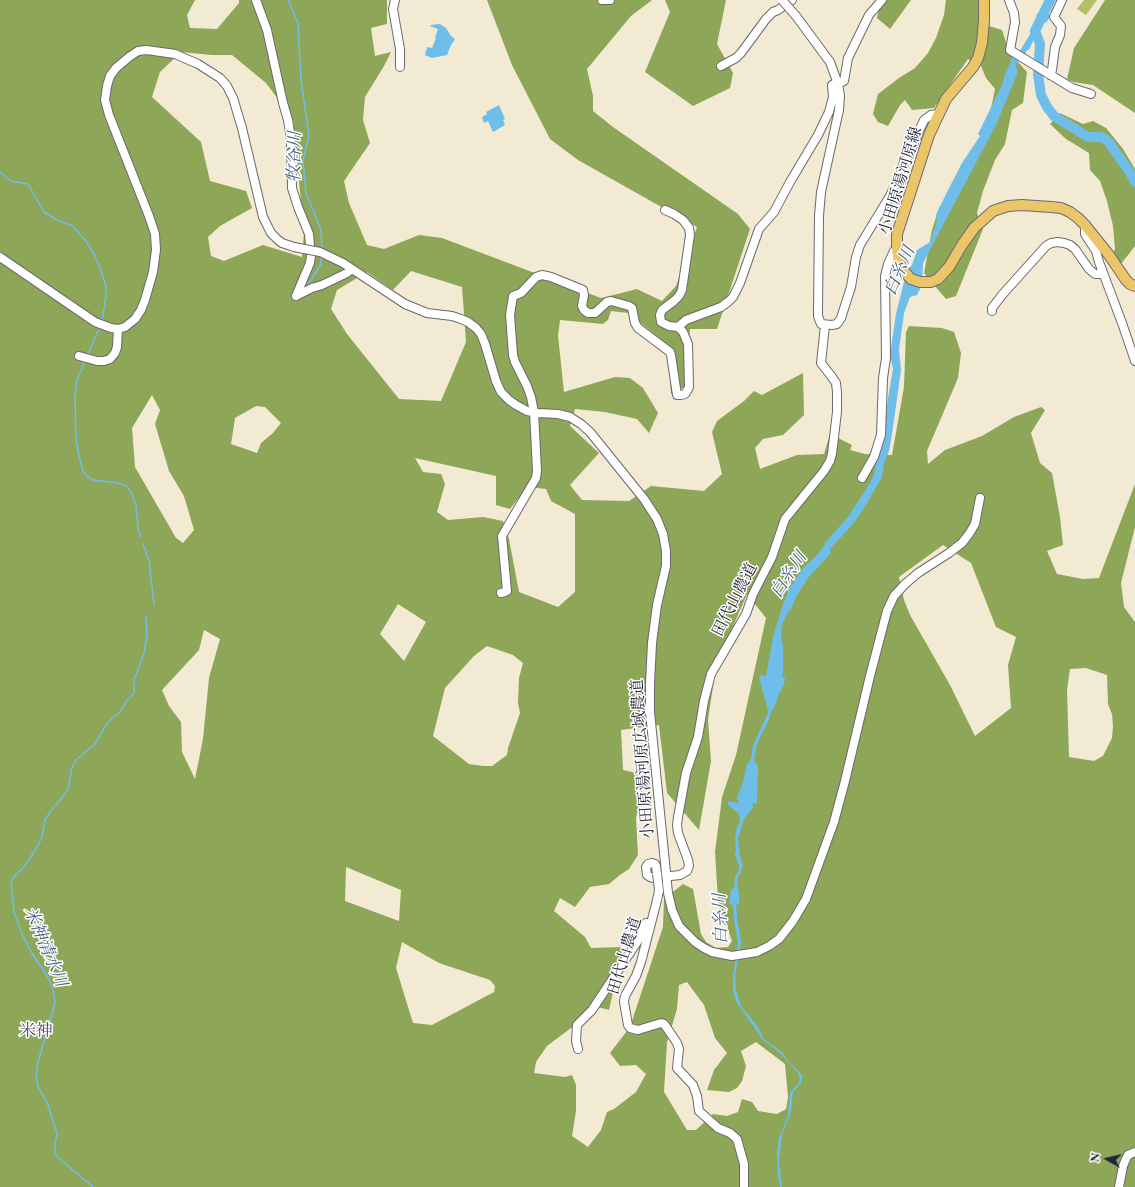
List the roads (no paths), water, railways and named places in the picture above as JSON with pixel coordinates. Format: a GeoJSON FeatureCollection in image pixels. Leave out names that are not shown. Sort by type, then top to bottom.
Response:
{"type":"FeatureCollection","features":[{"type":"Feature","properties":{"kind":"main road","name":"小田原湯河原線"},"geometry":{"type":"LineString","coordinates":[[984,0],[982,43],[978,58],[973,67],[946,99],[929,135],[897,234],[899,262],[903,270],[911,279],[925,283],[938,279],[949,267],[974,228],[985,217],[993,211],[1008,206],[1022,205],[1061,208],[1070,212],[1085,225],[1109,255],[1126,280],[1135,286]]}},
{"type":"Feature","properties":{"kind":"street"},"geometry":{"type":"LineString","coordinates":[[256,0],[267,30],[288,120],[291,138],[292,188],[309,234],[311,256],[310,262],[296,296],[347,273],[352,269]]}},
{"type":"Feature","properties":{"kind":"street"},"geometry":{"type":"LineString","coordinates":[[395,0],[393,9],[400,49],[400,66]]}},
{"type":"Feature","properties":{"kind":"street"},"geometry":{"type":"LineString","coordinates":[[602,0],[610,0]]}},
{"type":"Feature","properties":{"kind":"street"},"geometry":{"type":"LineString","coordinates":[[782,0],[796,16],[830,62],[838,83],[840,96],[839,110],[821,192],[819,216],[818,316],[822,324],[837,324],[841,318],[851,287],[856,257],[860,245],[890,196],[924,120],[931,115],[939,114]]}},
{"type":"Feature","properties":{"kind":"street"},"geometry":{"type":"LineString","coordinates":[[721,66],[736,58],[766,19],[773,12],[792,0]]}},
{"type":"Feature","properties":{"kind":"street"},"geometry":{"type":"LineString","coordinates":[[678,327],[686,320],[721,306],[732,297],[740,283],[759,229],[774,212],[793,176],[821,129],[830,112],[832,104],[832,85],[844,80],[848,58],[869,15],[882,0]]}},
{"type":"Feature","properties":{"kind":"street"},"geometry":{"type":"LineString","coordinates":[[1010,0],[1015,22],[1010,50],[1072,88],[1091,94]]}},
{"type":"Feature","properties":{"kind":"street"},"geometry":{"type":"LineString","coordinates":[[1048,74],[1052,70],[1055,47],[1061,30],[1061,26],[1054,17],[1062,0]]}},
{"type":"Feature","properties":{"kind":"street","name":"小田原湯河原広域農道"},"geometry":{"type":"LineString","coordinates":[[118,329],[131,324],[141,310],[149,290],[156,255],[155,234],[149,216],[108,115],[105,100],[107,86],[110,76],[122,62],[138,51],[154,51],[175,54],[210,70],[227,86],[233,98],[242,128],[265,221],[271,233],[277,239],[282,243],[294,247],[320,252],[343,263],[405,304],[427,313],[456,318],[468,322],[481,334],[501,392],[516,405],[526,411],[558,414],[570,417],[581,424],[590,432],[644,499],[657,519],[663,534],[666,551],[666,566],[657,606],[652,643],[650,712],[668,893],[672,910],[679,926],[694,942],[704,948],[722,955],[742,956],[757,952],[769,946],[779,939],[793,921],[806,899],[834,822],[844,787],[886,612],[894,596],[904,584],[949,553],[962,543],[970,534],[975,524],[980,498]]}},
{"type":"Feature","properties":{"kind":"street"},"geometry":{"type":"LineString","coordinates":[[501,593],[506,591],[502,536],[536,478],[537,471],[534,412],[527,386],[515,362],[511,333],[510,315],[513,296],[521,293],[536,277],[542,275],[551,277],[582,290],[584,295],[582,306],[588,313],[595,313],[607,302],[611,301],[629,306],[632,308],[635,323],[638,328],[670,352],[677,395],[685,394],[688,387],[688,344],[683,332],[678,327],[669,326],[661,322],[660,315],[662,310],[679,296],[682,290],[690,235],[689,228],[683,220],[665,210]]}},
{"type":"Feature","properties":{"kind":"street"},"geometry":{"type":"LineString","coordinates":[[1085,225],[1085,234],[1096,251],[1135,361]]}},
{"type":"Feature","properties":{"kind":"street"},"geometry":{"type":"LineString","coordinates":[[992,311],[992,308],[1002,295],[1046,246],[1051,243],[1058,242],[1070,245],[1075,249],[1088,269],[1095,274],[1099,274],[1102,270]]}},
{"type":"Feature","properties":{"kind":"street"},"geometry":{"type":"LineString","coordinates":[[862,478],[874,457],[881,435],[883,378],[886,358],[885,276],[888,264],[894,251],[897,249]]}},
{"type":"Feature","properties":{"kind":"street"},"geometry":{"type":"LineString","coordinates":[[0,257],[95,322],[118,329],[115,353],[110,359],[106,361],[97,361],[80,356]]}},
{"type":"Feature","properties":{"kind":"street","name":"田代山農道"},"geometry":{"type":"LineString","coordinates":[[744,1187],[744,1164],[737,1139],[730,1133],[718,1128],[699,1111],[697,1096],[693,1085],[677,1068],[679,1049],[667,1028],[661,1023],[638,1030],[630,1028],[628,1025],[624,1002],[625,996],[636,976],[659,891],[658,878],[656,866],[655,864],[648,864],[646,867],[647,875],[650,877],[666,877],[680,876],[687,871],[689,866],[678,833],[677,825],[686,773],[698,737],[704,701],[711,674],[746,614],[753,594],[772,557],[785,519],[824,471],[830,461],[837,412],[837,392],[836,383],[821,363],[826,325]]}},
{"type":"Feature","properties":{"kind":"street"},"geometry":{"type":"LineString","coordinates":[[578,1049],[576,1041],[577,1025],[592,1010],[639,939],[652,908],[656,904]]}},
{"type":"Feature","properties":{"kind":"street"},"geometry":{"type":"LineString","coordinates":[[1119,1187],[1123,1166],[1126,1159],[1128,1155],[1135,1152]]}},
{"type":"Feature","properties":{"kind":"water"},"geometry":{"type":"Polygon","coordinates":[[[1048,0],[1056,0],[1049,13],[1049,18],[1046,23],[1044,22],[1041,25],[1029,50],[1027,50],[1017,63],[1016,67],[1018,72],[996,125],[923,263],[922,285],[917,295],[910,297],[904,313],[899,350],[901,370],[889,451],[884,463],[882,477],[863,510],[852,525],[830,549],[831,553],[808,578],[796,597],[782,625],[782,677],[785,678],[784,685],[757,744],[754,761],[758,765],[757,804],[753,803],[752,805],[754,807],[744,819],[738,839],[743,866],[737,885],[739,904],[736,905],[737,922],[741,942],[735,976],[736,990],[741,1006],[758,1027],[764,1039],[782,1052],[788,1061],[802,1075],[801,1083],[793,1092],[791,1112],[782,1134],[779,1161],[782,1187],[780,1187],[777,1153],[779,1139],[788,1115],[790,1093],[799,1082],[800,1078],[797,1072],[779,1052],[763,1040],[737,1003],[733,991],[733,977],[738,943],[733,905],[729,904],[731,890],[734,888],[735,877],[739,870],[735,855],[735,839],[736,830],[740,822],[739,814],[728,805],[728,801],[738,803],[739,801],[736,800],[743,782],[747,764],[751,759],[753,745],[768,713],[759,678],[760,675],[766,676],[773,637],[789,589],[804,567],[815,557],[825,545],[824,544],[848,517],[874,475],[877,459],[881,450],[893,369],[890,355],[896,314],[908,269],[912,265],[917,250],[930,242],[937,221],[936,215],[962,163],[980,136],[978,134],[1002,85],[1012,58],[1021,49],[1037,23],[1038,18],[1036,15],[1048,0]]]}},
{"type":"Feature","properties":{"kind":"water"},"geometry":{"type":"Polygon","coordinates":[[[440,24],[446,28],[455,39],[447,55],[432,58],[425,55],[427,47],[432,48],[438,29],[430,26],[440,24]]]}},
{"type":"Feature","properties":{"kind":"water"},"geometry":{"type":"Polygon","coordinates":[[[499,105],[505,119],[503,120],[505,125],[493,132],[488,121],[484,123],[482,117],[487,114],[486,112],[499,105]]]}},
{"type":"Feature","properties":{"kind":"waterway","name":"牧谷川"},"geometry":{"type":"LineString","coordinates":[[288,0],[298,23],[301,80],[309,135],[303,161],[306,193],[321,230],[322,249]]}},
{"type":"Feature","properties":{"kind":"waterway"},"geometry":{"type":"LineString","coordinates":[[1050,0],[1035,31],[1040,44],[1038,74],[1041,95],[1047,107],[1054,116],[1088,137],[1101,137],[1108,141],[1135,182]]}},
{"type":"Feature","properties":{"kind":"waterway","name":"米神清水川"},"geometry":{"type":"LineString","coordinates":[[0,172],[11,181],[28,184],[44,212],[57,220],[73,226],[86,241],[94,254],[106,287],[102,321]]}},
{"type":"Feature","properties":{"kind":"waterway","name":"牧谷川"},"geometry":{"type":"LineString","coordinates":[[307,287],[321,264],[321,257]]}},
{"type":"Feature","properties":{"kind":"waterway","name":"米神清水川"},"geometry":{"type":"LineString","coordinates":[[87,356],[100,327]]}},
{"type":"Feature","properties":{"kind":"waterway","name":"米神清水川"},"geometry":{"type":"LineString","coordinates":[[85,361],[77,380],[75,396],[76,440],[83,471],[93,480],[118,483],[127,486],[136,505],[138,528],[141,537]]}},
{"type":"Feature","properties":{"kind":"waterway","name":"米神清水川"},"geometry":{"type":"LineString","coordinates":[[143,544],[149,560],[154,605]]}},
{"type":"Feature","properties":{"kind":"waterway","name":"米神清水川"},"geometry":{"type":"LineString","coordinates":[[93,1187],[55,1154],[57,1133],[47,1102],[38,1087],[36,1076],[38,1062],[55,1003],[53,989],[49,979],[30,950],[22,934],[14,912],[11,883],[13,878],[27,863],[37,847],[42,837],[45,820],[68,789],[72,768],[76,760],[95,744],[106,725],[119,713],[134,693],[134,680],[144,653],[147,635],[146,616]]}},
{"type":"Feature","properties":{"kind":"district","name":"米神"},"geometry":{"type":"Point","coordinates":[36,1031]}},
{"type":"Feature","properties":{"kind":"water label","name":"白糸川"},"geometry":{"type":"Point","coordinates":[900,271]}},
{"type":"Feature","properties":{"kind":"water label","name":"白糸川"},"geometry":{"type":"Point","coordinates":[789,575]}},
{"type":"Feature","properties":{"kind":"water label","name":"白糸川"},"geometry":{"type":"Point","coordinates":[721,919]}}]}
